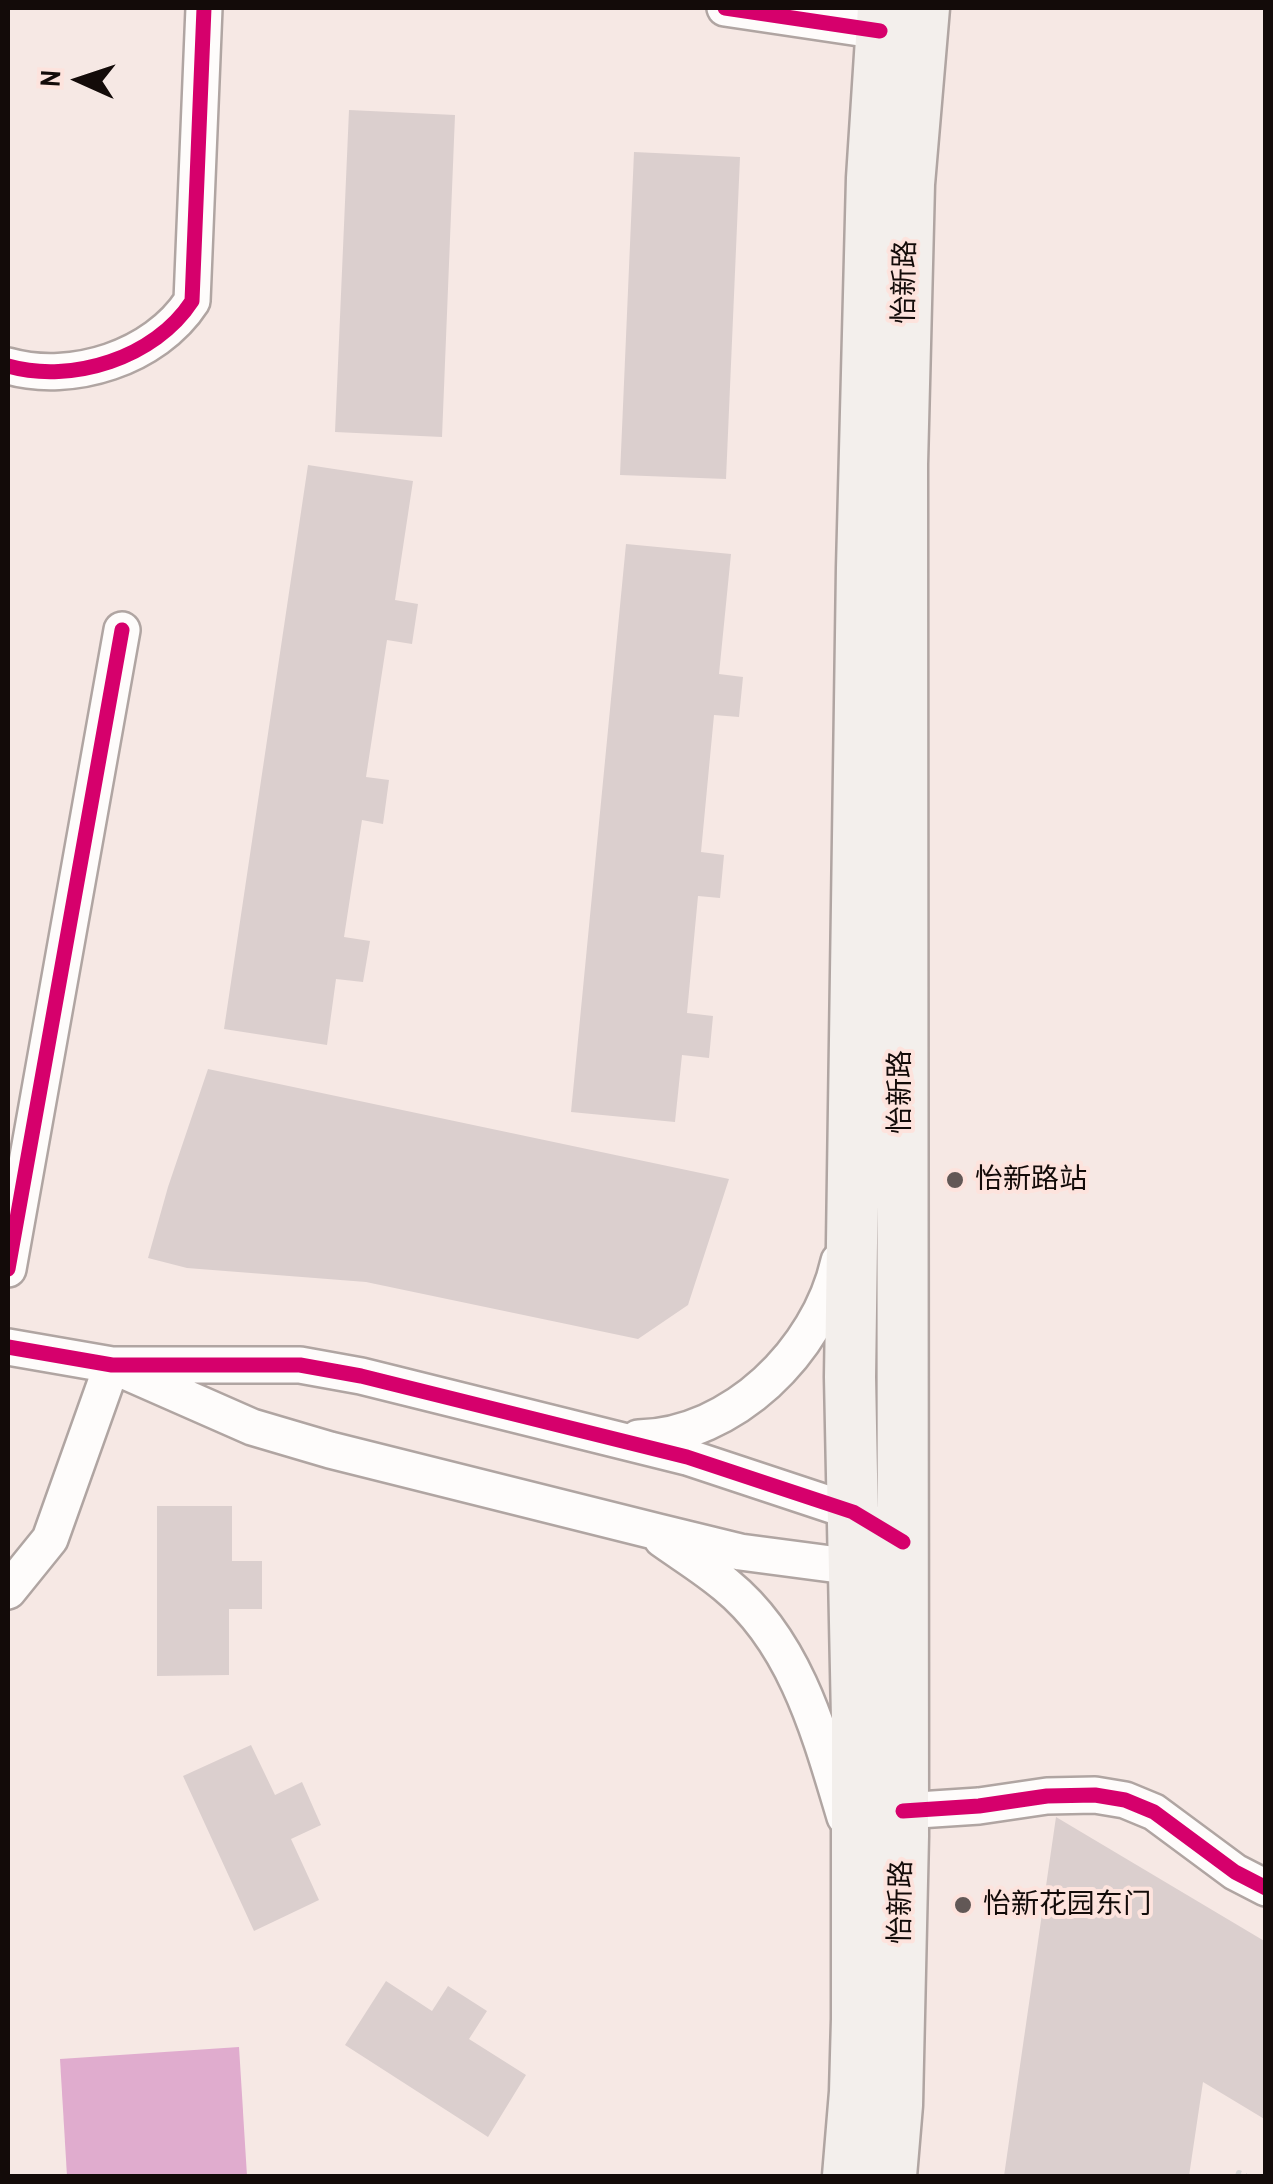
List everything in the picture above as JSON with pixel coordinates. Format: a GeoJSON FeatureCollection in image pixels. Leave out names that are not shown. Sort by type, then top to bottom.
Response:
{"type":"FeatureCollection","features":[{"type":"Feature","properties":{"kind":"main road","name":"怡新路"},"geometry":{"type":"LineString","coordinates":[[891,2176],[897,2105],[903,1811],[902,445],[910,147],[924,8]]}},
{"type":"Feature","properties":{"kind":"main road","name":"怡新路"},"geometry":{"type":"LineString","coordinates":[[848,2176],[855,2092],[850,1376],[865,377],[882,19]]}},
{"type":"Feature","properties":{"kind":"main road"},"geometry":{"type":"LineString","coordinates":[[850,1376],[901,1374]]}},
{"type":"Feature","properties":{"kind":"street"},"geometry":{"type":"LineString","coordinates":[[8,366],[98,368],[158,337],[180,319],[192,302],[204,8]]}},
{"type":"Feature","properties":{"kind":"street"},"geometry":{"type":"LineString","coordinates":[[725,8],[882,19]]}},
{"type":"Feature","properties":{"kind":"street"},"geometry":{"type":"LineString","coordinates":[[8,1269],[122,630]]}},
{"type":"Feature","properties":{"kind":"street"},"geometry":{"type":"LineString","coordinates":[[613,1438],[666,1437],[704,1425],[773,1375],[826,1305],[853,1201]]}},
{"type":"Feature","properties":{"kind":"street"},"geometry":{"type":"LineString","coordinates":[[8,1347],[112,1365],[300,1364],[361,1376],[687,1457],[853,1512],[903,1542]]}},
{"type":"Feature","properties":{"kind":"street"},"geometry":{"type":"LineString","coordinates":[[112,1365],[252,1426],[299,1441],[740,1552],[854,1568],[903,1542]]}},
{"type":"Feature","properties":{"kind":"street"},"geometry":{"type":"LineString","coordinates":[[8,1591],[50,1539],[112,1365]]}},
{"type":"Feature","properties":{"kind":"street"},"geometry":{"type":"LineString","coordinates":[[650,1530],[727,1586],[774,1640],[810,1710],[856,1855]]}},
{"type":"Feature","properties":{"kind":"street"},"geometry":{"type":"LineString","coordinates":[[903,1811],[1047,1796],[1095,1795],[1125,1800],[1154,1812],[1235,1872],[1266,1888]]}},
{"type":"Feature","properties":{"kind":"shaded area"},"geometry":{"type":"Polygon","coordinates":[[[239,2047],[247,2176],[67,2176],[60,2059],[239,2047]]]}},
{"type":"Feature","properties":{"kind":"building"},"geometry":{"type":"Polygon","coordinates":[[[349,110],[455,115],[442,437],[335,432],[349,110]]]}},
{"type":"Feature","properties":{"kind":"building"},"geometry":{"type":"Polygon","coordinates":[[[634,152],[740,157],[726,479],[620,475],[634,152]]]}},
{"type":"Feature","properties":{"kind":"building"},"geometry":{"type":"Polygon","coordinates":[[[308,465],[413,481],[395,600],[418,604],[412,644],[387,640],[366,777],[389,780],[383,824],[362,820],[344,937],[370,941],[363,982],[336,979],[327,1045],[224,1029],[308,465]]]}},
{"type":"Feature","properties":{"kind":"building"},"geometry":{"type":"Polygon","coordinates":[[[626,544],[731,554],[719,674],[743,677],[739,717],[714,715],[701,852],[724,855],[720,898],[698,896],[687,1013],[713,1016],[709,1058],[682,1055],[675,1122],[571,1112],[626,544]]]}},
{"type":"Feature","properties":{"kind":"building"},"geometry":{"type":"Polygon","coordinates":[[[208,1069],[729,1179],[688,1305],[638,1339],[366,1282],[187,1268],[148,1258],[208,1069]]]}},
{"type":"Feature","properties":{"kind":"building"},"geometry":{"type":"Polygon","coordinates":[[[157,1506],[232,1506],[232,1561],[262,1561],[262,1609],[229,1609],[229,1675],[157,1676],[157,1506]]]}},
{"type":"Feature","properties":{"kind":"building"},"geometry":{"type":"Polygon","coordinates":[[[251,1745],[275,1795],[302,1782],[321,1825],[291,1839],[319,1900],[254,1931],[183,1776],[251,1745]]]}},
{"type":"Feature","properties":{"kind":"building"},"geometry":{"type":"Polygon","coordinates":[[[1056,1817],[1266,1942],[1266,2120],[1203,2082],[1189,2176],[1004,2176],[1056,1817]]]}},
{"type":"Feature","properties":{"kind":"building"},"geometry":{"type":"Polygon","coordinates":[[[386,1981],[432,2011],[448,1986],[487,2011],[469,2039],[526,2075],[488,2137],[345,2045],[386,1981]]]}},
{"type":"Feature","properties":{"kind":"cycle path"},"geometry":{"type":"LineString","coordinates":[[8,366],[59,371],[110,362],[157,338],[192,301],[204,8]]}},
{"type":"Feature","properties":{"kind":"cycle path"},"geometry":{"type":"LineString","coordinates":[[725,8],[880,31]]}},
{"type":"Feature","properties":{"kind":"cycle path"},"geometry":{"type":"LineString","coordinates":[[8,1269],[122,630]]}},
{"type":"Feature","properties":{"kind":"cycle path"},"geometry":{"type":"LineString","coordinates":[[8,1347],[112,1365],[300,1365],[361,1376],[687,1457],[853,1512],[903,1542]]}},
{"type":"Feature","properties":{"kind":"cycle path"},"geometry":{"type":"LineString","coordinates":[[903,1811],[1047,1796],[1095,1795],[1125,1800],[1154,1812],[1235,1872],[1266,1888]]}},
{"type":"Feature","properties":{"kind":"place","name":"怡新路站"},"geometry":{"type":"Point","coordinates":[955,1180]}},
{"type":"Feature","properties":{"kind":"place","name":"怡新花园东门"},"geometry":{"type":"Point","coordinates":[963,1905]}}]}
